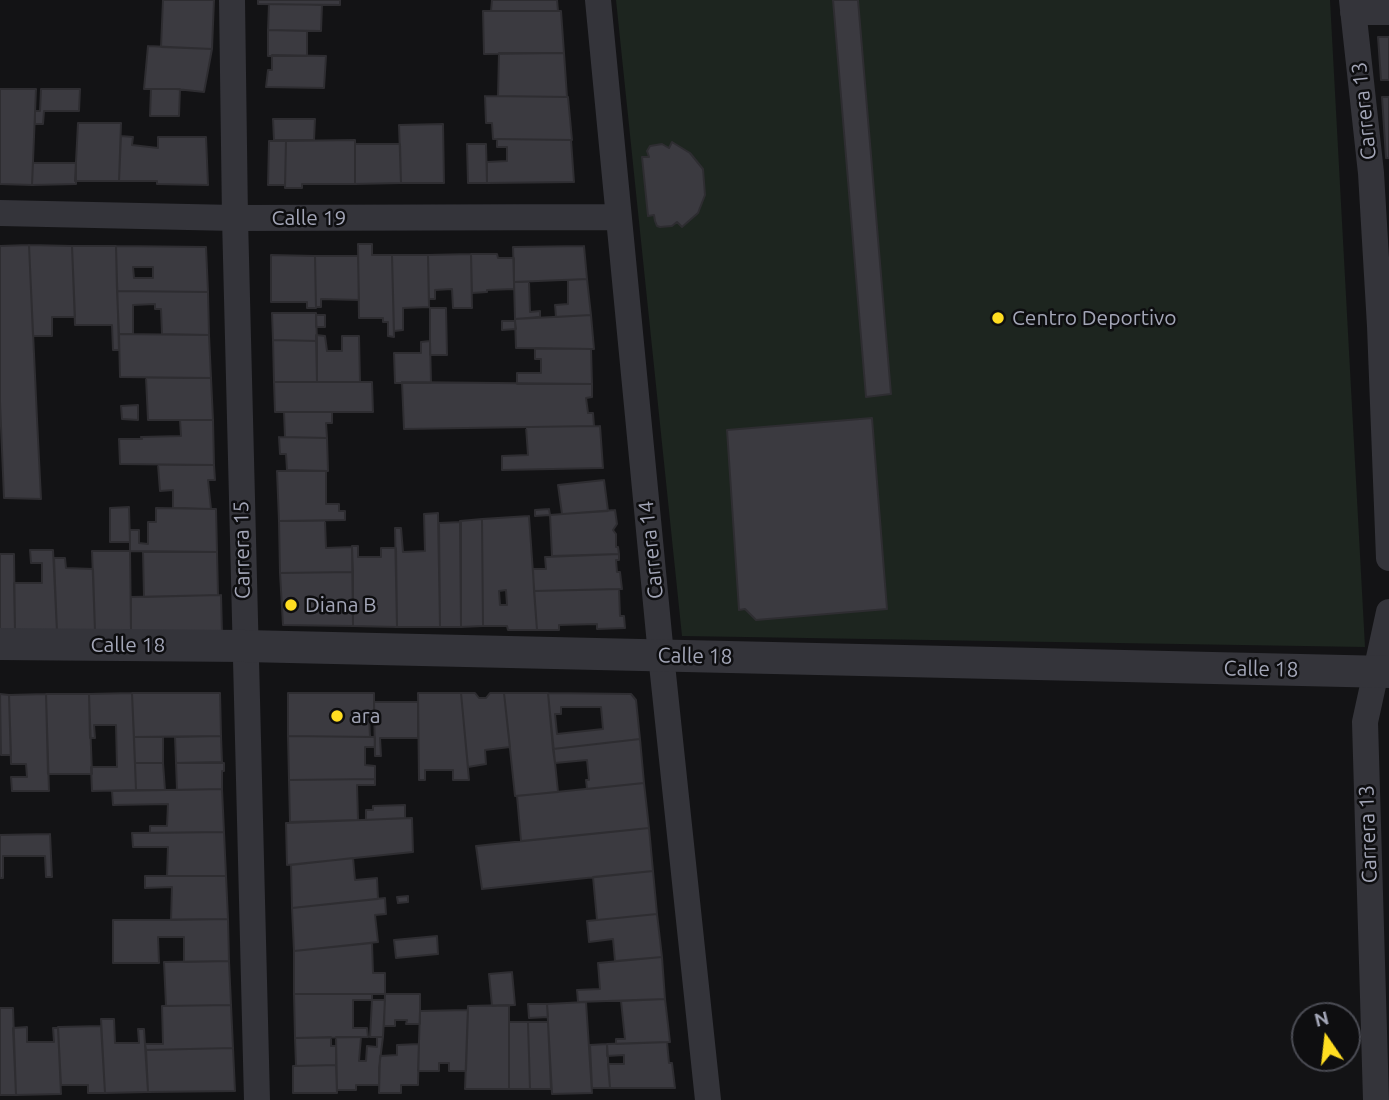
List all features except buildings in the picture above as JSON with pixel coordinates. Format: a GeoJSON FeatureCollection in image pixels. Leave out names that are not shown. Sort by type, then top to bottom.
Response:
{"type":"FeatureCollection","features":[{"type":"Feature","properties":{"kind":"street","name":"Carrera 15"},"geometry":{"type":"LineString","coordinates":[[232,0],[257,1100]]}},
{"type":"Feature","properties":{"kind":"street","name":"Carrera 14"},"geometry":{"type":"LineString","coordinates":[[598,0],[661,655],[708,1100]]}},
{"type":"Feature","properties":{"kind":"street"},"geometry":{"type":"LineString","coordinates":[[1353,6],[1389,12]]}},
{"type":"Feature","properties":{"kind":"street","name":"Carrera 13"},"geometry":{"type":"LineString","coordinates":[[1353,6],[1380,173],[1389,558]]}},
{"type":"Feature","properties":{"kind":"street","name":"Calle 19"},"geometry":{"type":"LineString","coordinates":[[0,213],[235,218],[618,217]]}},
{"type":"Feature","properties":{"kind":"street","name":"Carrera 13"},"geometry":{"type":"LineString","coordinates":[[1376,1100],[1381,998],[1379,836],[1365,722],[1382,672],[1389,612]]}},
{"type":"Feature","properties":{"kind":"street","name":"Calle 18"},"geometry":{"type":"LineString","coordinates":[[0,644],[245,646],[1382,672]]}},
{"type":"Feature","properties":{"kind":"shaded area","name":"Centro Deportivo"},"geometry":{"type":"Polygon","coordinates":[[[616,0],[1330,0],[1365,647],[682,636],[616,0]]]}},
{"type":"Feature","properties":{"kind":"place","name":"Centro Deportivo"},"geometry":{"type":"Point","coordinates":[998,318]}},
{"type":"Feature","properties":{"kind":"place","name":"Diana B"},"geometry":{"type":"Point","coordinates":[291,605]}},
{"type":"Feature","properties":{"kind":"place","name":"ara"},"geometry":{"type":"Point","coordinates":[337,716]}}]}
